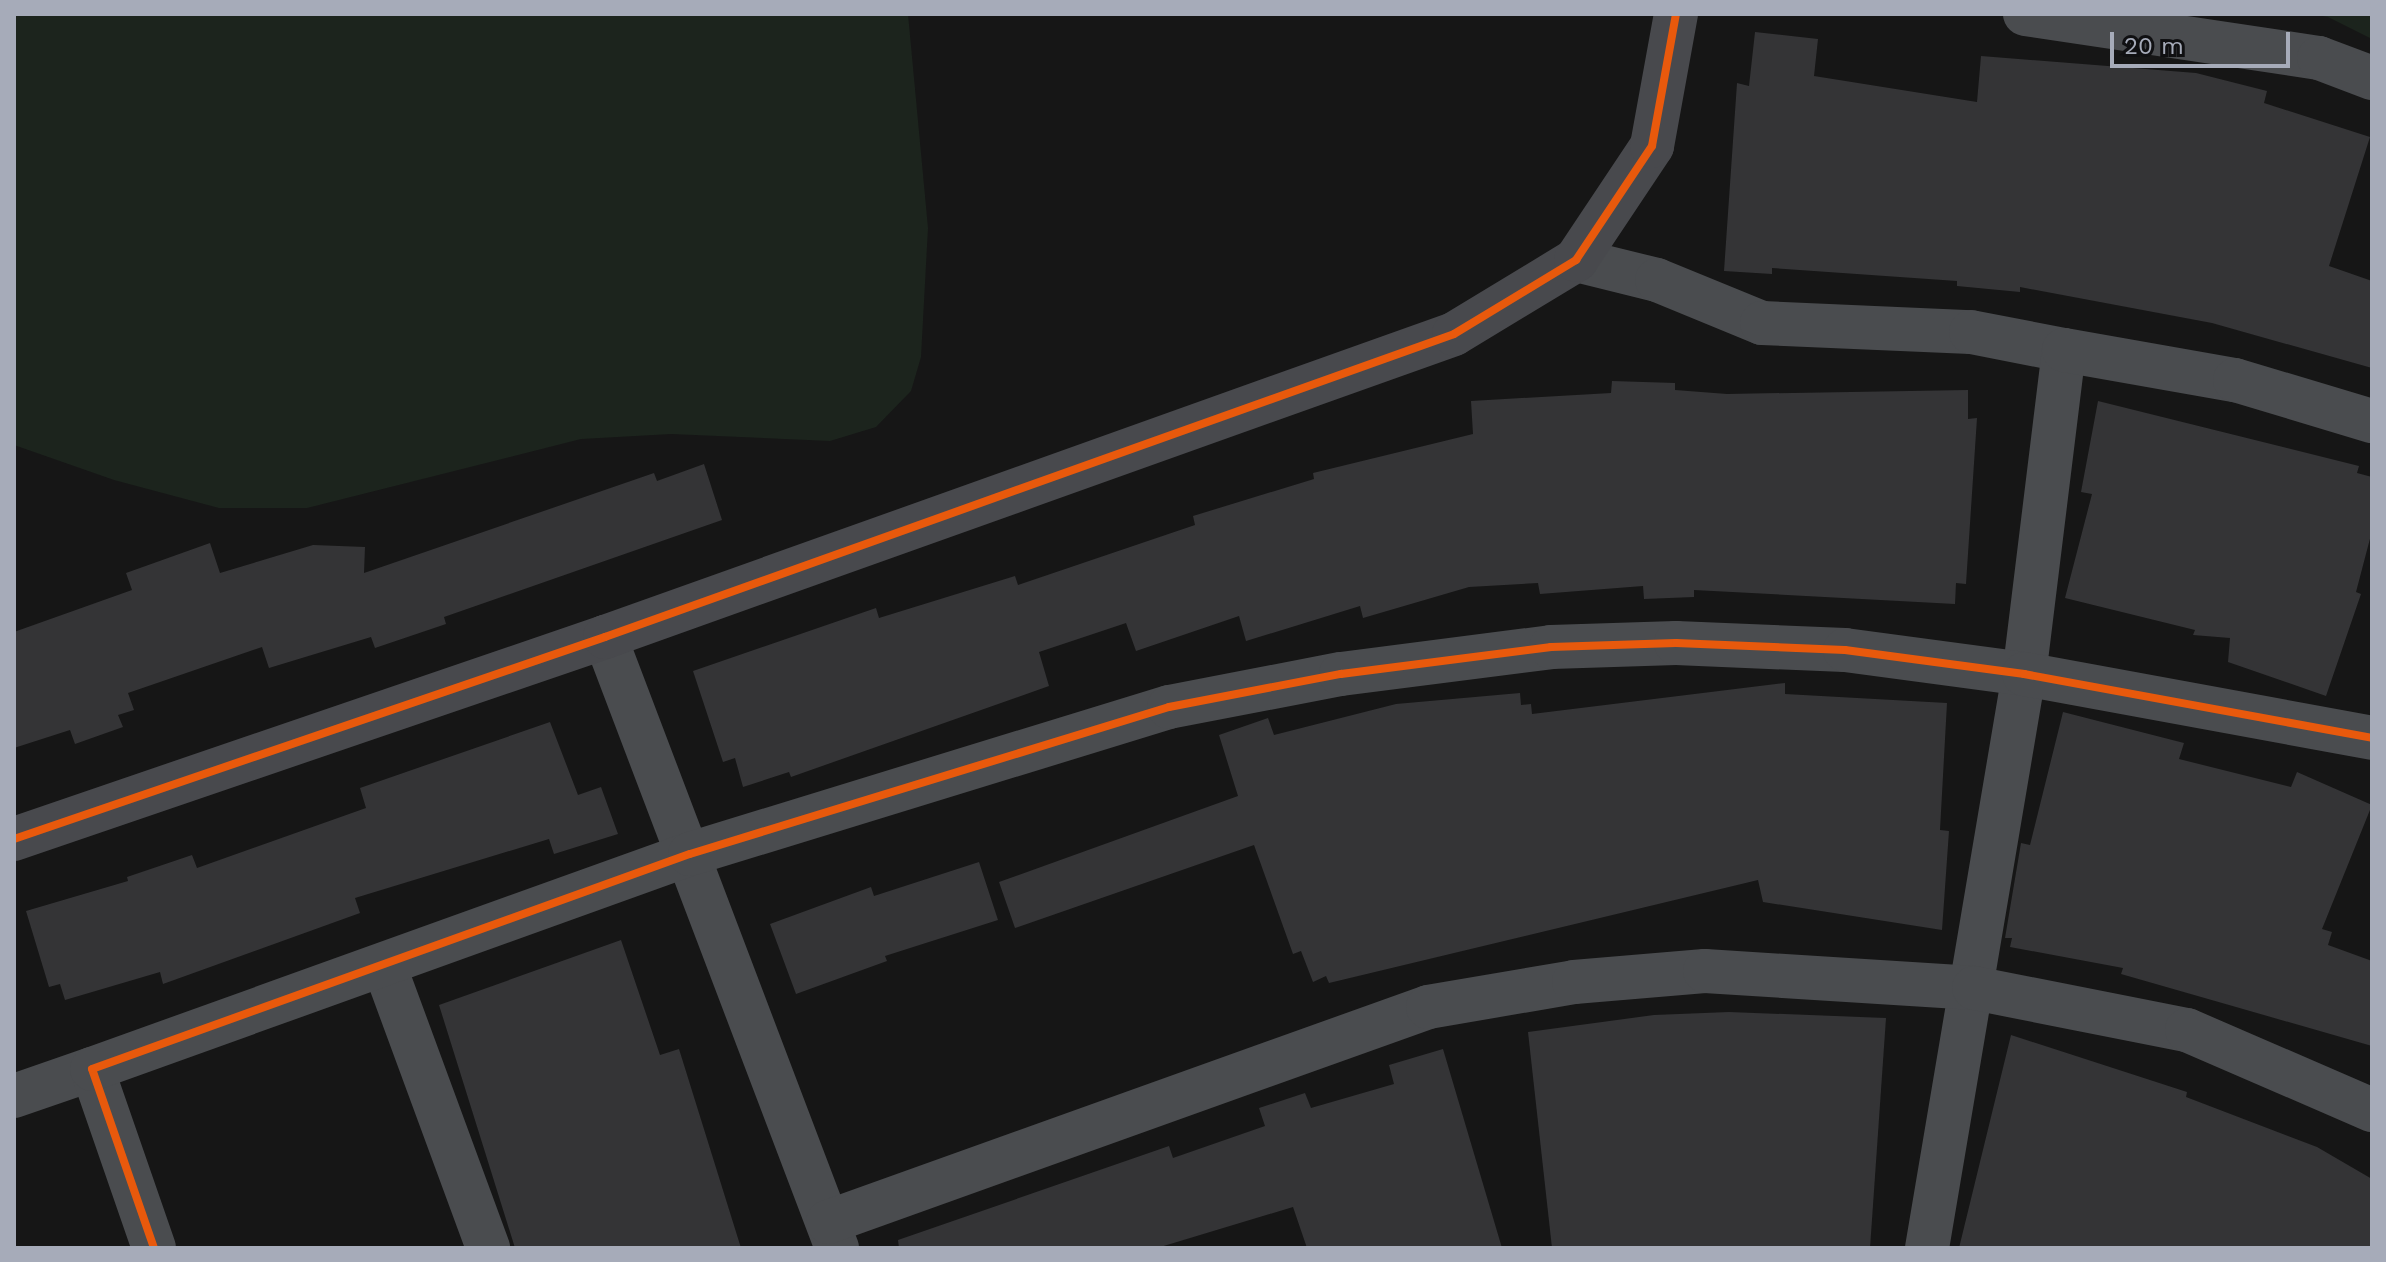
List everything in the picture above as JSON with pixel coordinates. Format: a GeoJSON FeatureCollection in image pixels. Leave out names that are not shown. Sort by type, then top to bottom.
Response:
{"type":"FeatureCollection","features":[{"type":"Feature","properties":{"kind":"street"},"geometry":{"type":"LineString","coordinates":[[14,839],[605,637],[1454,334],[1576,260],[1652,146],[1676,14]]}},
{"type":"Feature","properties":{"kind":"street"},"geometry":{"type":"LineString","coordinates":[[2025,14],[2319,58],[2372,78]]}},
{"type":"Feature","properties":{"kind":"street"},"geometry":{"type":"LineString","coordinates":[[1576,260],[1657,280],[1762,323],[1971,332],[2235,380],[2372,421]]}},
{"type":"Feature","properties":{"kind":"street"},"geometry":{"type":"LineString","coordinates":[[1927,1248],[1974,988],[2024,674],[2064,350]]}},
{"type":"Feature","properties":{"kind":"street"},"geometry":{"type":"LineString","coordinates":[[605,637],[690,854],[832,1235],[1428,1007],[1574,982],[1705,971],[1974,988],[2187,1030],[2372,1110]]}},
{"type":"Feature","properties":{"kind":"street"},"geometry":{"type":"LineString","coordinates":[[14,1096],[690,854],[1169,707],[1341,674],[1551,647],[1676,643],[1845,650],[2024,674],[2372,738]]}},
{"type":"Feature","properties":{"kind":"street"},"geometry":{"type":"LineString","coordinates":[[384,965],[488,1248]]}},
{"type":"Feature","properties":{"kind":"street"},"geometry":{"type":"LineString","coordinates":[[92,1069],[154,1248]]}},
{"type":"Feature","properties":{"kind":"shaded area"},"geometry":{"type":"Polygon","coordinates":[[[14,14],[908,14],[928,228],[921,357],[911,391],[876,427],[830,441],[671,434],[581,439],[307,508],[219,508],[114,480],[14,445],[14,14]]]}},
{"type":"Feature","properties":{"kind":"shaded area"},"geometry":{"type":"Polygon","coordinates":[[[2311,14],[2372,14],[2372,39],[2328,17],[2311,14]]]}},
{"type":"Feature","properties":{"kind":"building"},"geometry":{"type":"Polygon","coordinates":[[[1755,32],[1818,39],[1814,76],[1977,102],[1981,56],[2196,73],[2267,91],[2264,103],[2370,137],[2329,266],[2372,281],[2372,368],[2212,323],[2020,287],[2020,292],[1957,286],[1957,281],[1772,268],[1772,274],[1724,271],[1737,83],[1749,86],[1755,32]]]}},
{"type":"Feature","properties":{"kind":"building"},"geometry":{"type":"Polygon","coordinates":[[[1612,381],[1675,383],[1675,390],[1727,394],[1968,390],[1968,419],[1977,418],[1966,584],[1956,583],[1955,604],[1694,590],[1694,597],[1644,599],[1643,586],[1540,594],[1538,583],[1469,587],[1363,618],[1360,606],[1246,641],[1239,616],[1136,651],[1126,623],[1039,652],[1049,686],[791,777],[789,772],[743,787],[735,758],[723,762],[693,671],[876,608],[879,618],[1015,576],[1018,585],[1195,525],[1193,516],[1314,479],[1313,473],[1473,434],[1471,401],[1611,393],[1612,381]]]}},
{"type":"Feature","properties":{"kind":"building"},"geometry":{"type":"Polygon","coordinates":[[[2098,401],[2359,466],[2357,473],[2372,477],[2372,531],[2356,592],[2361,594],[2326,696],[2228,662],[2230,638],[2193,635],[2195,630],[2065,598],[2092,494],[2081,492],[2098,401]]]}},
{"type":"Feature","properties":{"kind":"building"},"geometry":{"type":"Polygon","coordinates":[[[704,464],[722,520],[444,617],[446,624],[375,648],[371,637],[269,668],[262,647],[128,693],[134,710],[118,715],[123,727],[75,744],[70,730],[14,748],[14,632],[132,590],[126,573],[210,543],[220,573],[313,545],[365,547],[364,573],[654,473],[657,481],[704,464]]]}},
{"type":"Feature","properties":{"kind":"building"},"geometry":{"type":"Polygon","coordinates":[[[1785,683],[1785,694],[1947,703],[1940,830],[1949,831],[1942,930],[1763,902],[1758,880],[1329,983],[1326,976],[1313,982],[1301,951],[1293,954],[1254,845],[1015,928],[999,882],[1238,796],[1219,735],[1268,718],[1274,735],[1396,704],[1520,693],[1521,705],[1531,704],[1532,714],[1785,683]]]}},
{"type":"Feature","properties":{"kind":"building"},"geometry":{"type":"Polygon","coordinates":[[[2063,712],[2184,743],[2179,759],[2291,787],[2297,772],[2372,805],[2322,929],[2332,932],[2328,945],[2372,961],[2372,1046],[2121,974],[2123,968],[2010,947],[2012,938],[2005,938],[2021,843],[2030,845],[2063,712]]]}},
{"type":"Feature","properties":{"kind":"building"},"geometry":{"type":"Polygon","coordinates":[[[550,722],[578,795],[601,787],[618,834],[554,854],[549,839],[355,898],[360,913],[163,984],[160,972],[65,1000],[60,984],[49,987],[26,911],[128,881],[127,877],[192,855],[197,868],[366,808],[360,788],[550,722]]]}},
{"type":"Feature","properties":{"kind":"building"},"geometry":{"type":"Polygon","coordinates":[[[979,862],[998,920],[885,956],[887,961],[796,994],[770,924],[871,887],[874,896],[979,862]]]}},
{"type":"Feature","properties":{"kind":"building"},"geometry":{"type":"Polygon","coordinates":[[[621,940],[660,1055],[679,1049],[741,1248],[515,1248],[439,1005],[621,940]]]}},
{"type":"Feature","properties":{"kind":"building"},"geometry":{"type":"Polygon","coordinates":[[[1729,1012],[1886,1018],[1870,1248],[1552,1248],[1528,1032],[1654,1015],[1729,1012]]]}},
{"type":"Feature","properties":{"kind":"building"},"geometry":{"type":"Polygon","coordinates":[[[2011,1035],[2187,1092],[2186,1097],[2317,1147],[2372,1179],[2372,1248],[1959,1248],[2011,1035]]]}},
{"type":"Feature","properties":{"kind":"building"},"geometry":{"type":"Polygon","coordinates":[[[1443,1049],[1502,1248],[1307,1248],[1293,1207],[1157,1248],[899,1248],[898,1240],[1169,1146],[1173,1158],[1265,1126],[1259,1108],[1305,1093],[1311,1108],[1394,1084],[1389,1065],[1443,1049]]]}},
{"type":"Feature","properties":{"kind":"cycle path"},"geometry":{"type":"LineString","coordinates":[[14,839],[605,637],[1454,334],[1576,260],[1652,146],[1676,14]]}},
{"type":"Feature","properties":{"kind":"cycle path"},"geometry":{"type":"LineString","coordinates":[[154,1248],[92,1069],[690,854],[1169,707],[1341,674],[1551,647],[1676,643],[1845,650],[2024,674],[2372,738]]}}]}
